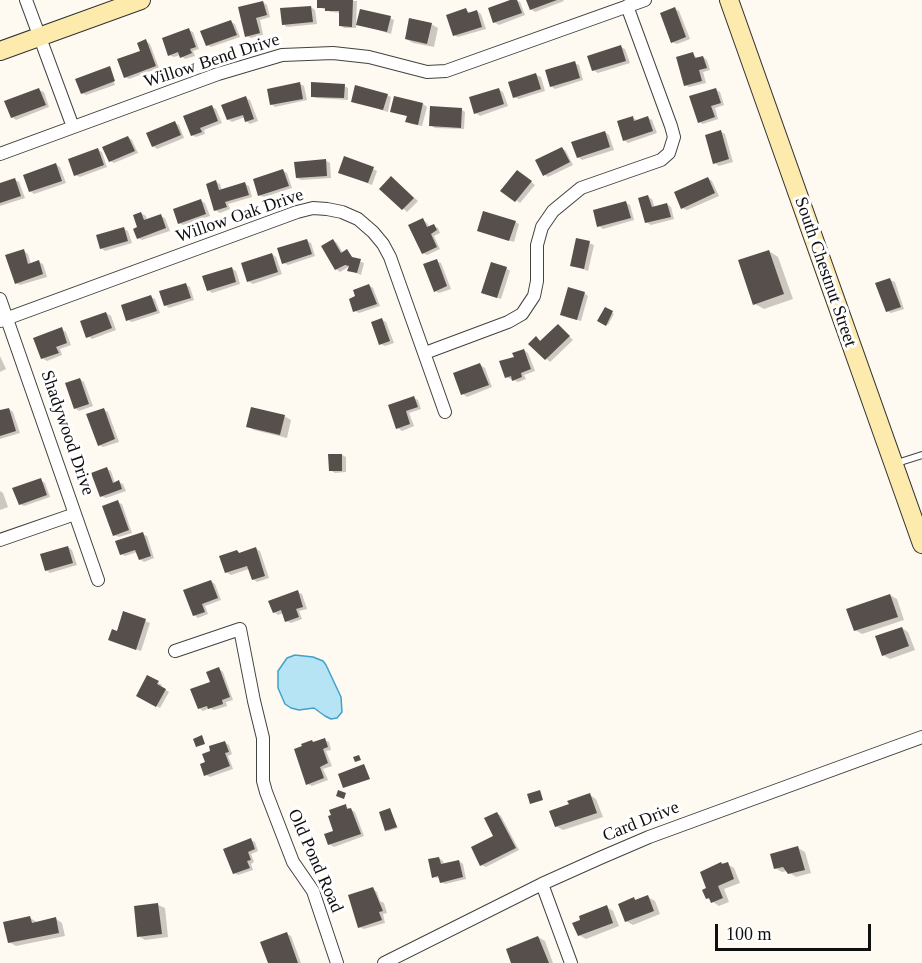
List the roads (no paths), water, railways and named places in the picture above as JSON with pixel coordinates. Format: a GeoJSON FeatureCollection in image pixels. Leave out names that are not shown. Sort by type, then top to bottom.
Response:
{"type":"FeatureCollection","features":[{"type":"Feature","properties":{"kind":"main road"},"geometry":{"type":"LineString","coordinates":[[0,51],[141,0]]}},
{"type":"Feature","properties":{"kind":"main road","name":"South Chestnut Street"},"geometry":{"type":"LineString","coordinates":[[729,0],[922,544]]}},
{"type":"Feature","properties":{"kind":"street"},"geometry":{"type":"LineString","coordinates":[[26,0],[73,126]]}},
{"type":"Feature","properties":{"kind":"street","name":"Willow Bend Drive"},"geometry":{"type":"LineString","coordinates":[[0,154],[218,74],[282,55],[333,53],[369,57],[427,72],[446,70],[645,0]]}},
{"type":"Feature","properties":{"kind":"street"},"geometry":{"type":"LineString","coordinates":[[425,353],[508,322],[522,314],[534,296],[537,281],[537,245],[542,227],[553,211],[581,189],[661,160],[669,153],[674,137],[671,126],[627,6]]}},
{"type":"Feature","properties":{"kind":"street","name":"Willow Oak Drive"},"geometry":{"type":"LineString","coordinates":[[4,320],[297,212],[313,208],[342,212],[358,219],[383,244],[390,257],[446,412]]}},
{"type":"Feature","properties":{"kind":"street","name":"Shadywood Drive"},"geometry":{"type":"LineString","coordinates":[[0,299],[4,320],[98,580]]}},
{"type":"Feature","properties":{"kind":"street"},"geometry":{"type":"LineString","coordinates":[[0,540],[75,514]]}},
{"type":"Feature","properties":{"kind":"street","name":"Old Pond Road"},"geometry":{"type":"LineString","coordinates":[[175,651],[240,629],[263,738],[263,781],[266,792],[293,862],[313,891],[338,963]]}},
{"type":"Feature","properties":{"kind":"street","name":"Card Drive"},"geometry":{"type":"LineString","coordinates":[[384,963],[542,884],[649,837],[922,737]]}},
{"type":"Feature","properties":{"kind":"street"},"geometry":{"type":"LineString","coordinates":[[542,884],[571,963]]}},
{"type":"Feature","properties":{"kind":"lane"},"geometry":{"type":"LineString","coordinates":[[893,464],[922,455]]}},
{"type":"Feature","properties":{"kind":"water"},"geometry":{"type":"Polygon","coordinates":[[[295,655],[313,657],[323,661],[326,665],[341,697],[342,712],[337,718],[331,719],[314,708],[299,710],[285,704],[278,688],[278,671],[287,658],[295,655]]]}}]}
